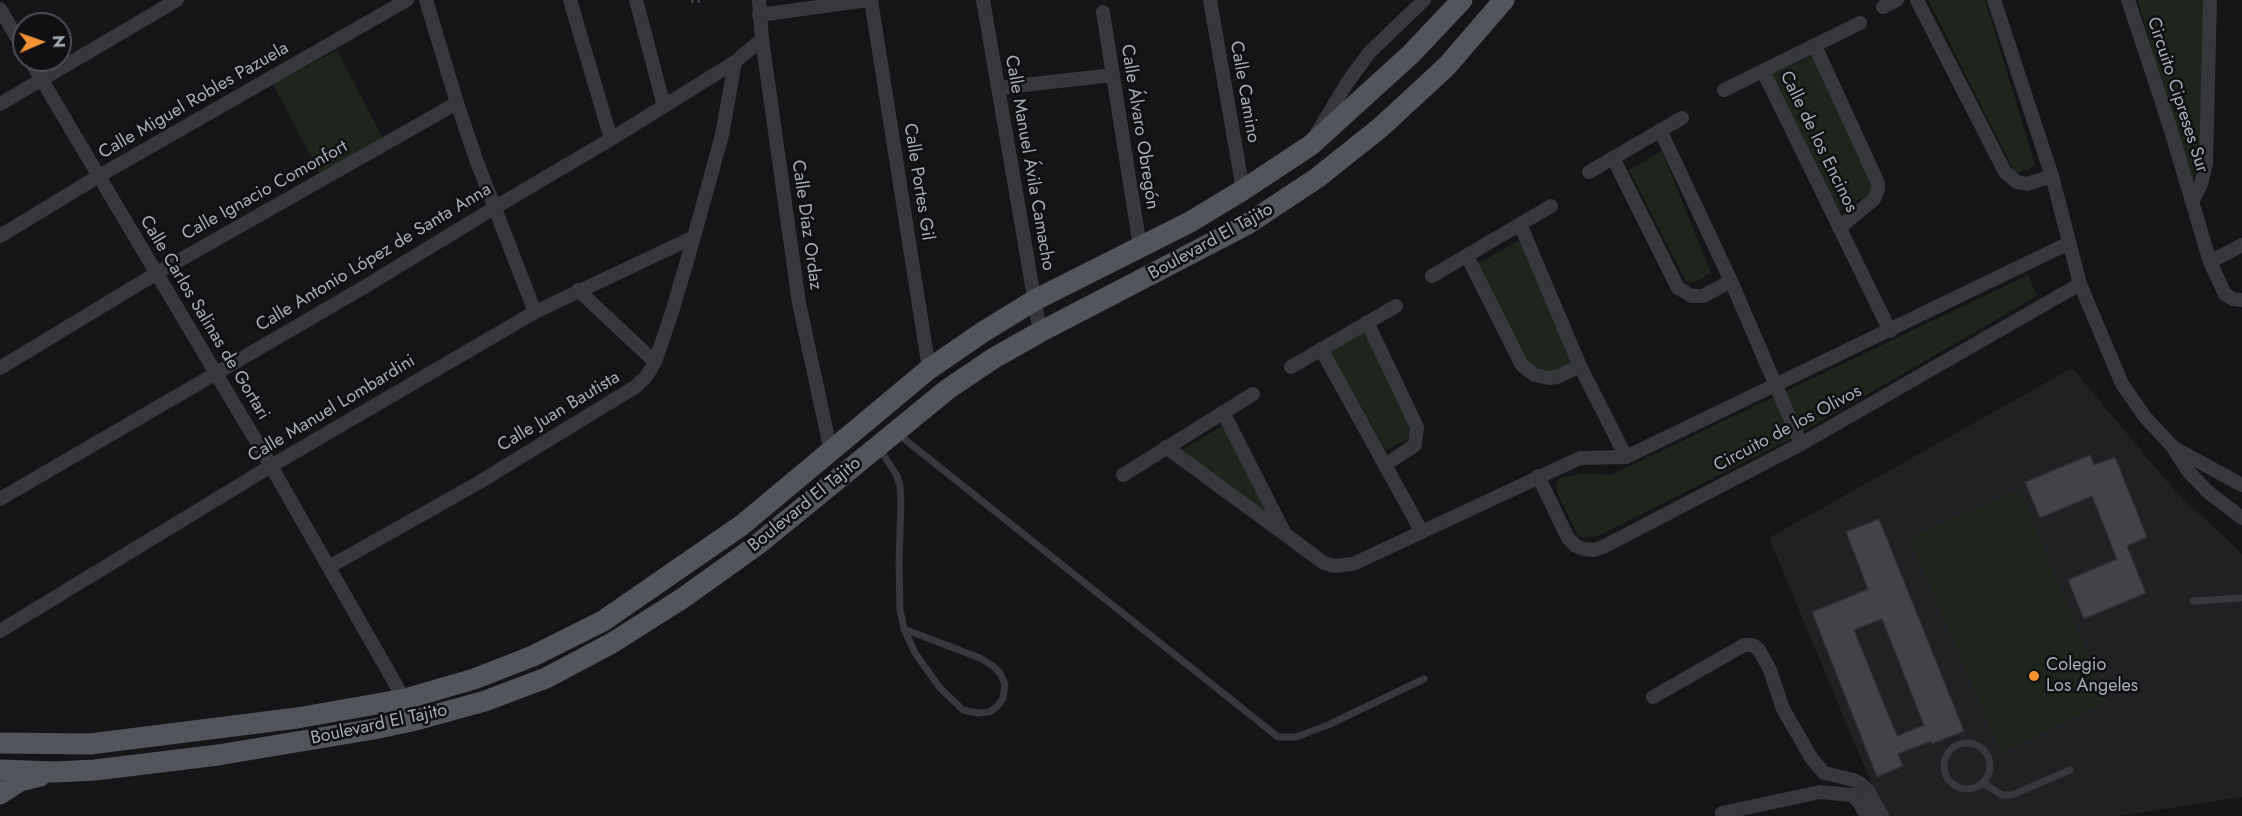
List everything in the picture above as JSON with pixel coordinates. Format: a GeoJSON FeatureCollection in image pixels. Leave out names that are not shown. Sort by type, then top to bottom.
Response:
{"type":"FeatureCollection","features":[{"type":"Feature","properties":{"kind":"main road","name":"Boulevard El Tajito"},"geometry":{"type":"LineString","coordinates":[[0,743],[90,744],[297,718],[405,699],[474,679],[533,656],[603,621],[742,525],[929,369],[1035,300],[1190,222],[1311,145],[1411,54],[1462,0]]}},
{"type":"Feature","properties":{"kind":"main road","name":"Boulevard El Tajito"},"geometry":{"type":"LineString","coordinates":[[0,770],[55,772],[95,770],[218,756],[416,720],[485,701],[546,678],[612,643],[683,598],[757,545],[948,390],[994,358],[1246,225],[1317,178],[1381,127],[1447,66],[1504,0]]}},
{"type":"Feature","properties":{"kind":"main road"},"geometry":{"type":"LineString","coordinates":[[90,744],[95,770]]}},
{"type":"Feature","properties":{"kind":"main road"},"geometry":{"type":"LineString","coordinates":[[0,794],[20,781],[55,772]]}},
{"type":"Feature","properties":{"kind":"street"},"geometry":{"type":"LineString","coordinates":[[0,104],[177,0]]}},
{"type":"Feature","properties":{"kind":"street","name":"Calle Miguel Robles Pazuela"},"geometry":{"type":"LineString","coordinates":[[0,236],[99,176],[407,0]]}},
{"type":"Feature","properties":{"kind":"street"},"geometry":{"type":"LineString","coordinates":[[426,0],[457,103],[494,208],[535,312]]}},
{"type":"Feature","properties":{"kind":"street"},"geometry":{"type":"LineString","coordinates":[[570,0],[611,139]]}},
{"type":"Feature","properties":{"kind":"street"},"geometry":{"type":"LineString","coordinates":[[636,0],[664,106]]}},
{"type":"Feature","properties":{"kind":"street","name":"Calle Díaz Ordaz"},"geometry":{"type":"LineString","coordinates":[[759,0],[762,39],[799,303],[831,452]]}},
{"type":"Feature","properties":{"kind":"street"},"geometry":{"type":"LineString","coordinates":[[759,15],[869,0]]}},
{"type":"Feature","properties":{"kind":"street","name":"Calle Portes Gil"},"geometry":{"type":"LineString","coordinates":[[869,0],[929,369]]}},
{"type":"Feature","properties":{"kind":"street","name":"Calle Manuel Ávila Camacho"},"geometry":{"type":"LineString","coordinates":[[983,0],[1040,332]]}},
{"type":"Feature","properties":{"kind":"street","name":"Calle Camino"},"geometry":{"type":"LineString","coordinates":[[1210,0],[1243,190]]}},
{"type":"Feature","properties":{"kind":"street"},"geometry":{"type":"LineString","coordinates":[[1311,145],[1347,83],[1369,53],[1424,0]]}},
{"type":"Feature","properties":{"kind":"street"},"geometry":{"type":"LineString","coordinates":[[1883,7],[1897,0]]}},
{"type":"Feature","properties":{"kind":"street"},"geometry":{"type":"LineString","coordinates":[[1917,0],[2005,172],[2017,182],[2027,184],[2052,176]]}},
{"type":"Feature","properties":{"kind":"street"},"geometry":{"type":"LineString","coordinates":[[1994,0],[2052,176],[2080,284],[2122,384],[2145,417],[2172,446],[2188,471],[2208,492],[2242,518]]}},
{"type":"Feature","properties":{"kind":"street","name":"Circuito Cipreses Sur"},"geometry":{"type":"LineString","coordinates":[[2128,0],[2169,124],[2210,262],[2225,294],[2233,299],[2242,300]]}},
{"type":"Feature","properties":{"kind":"street","name":"Circuito Cipreses Sur"},"geometry":{"type":"LineString","coordinates":[[2192,202],[2201,184],[2206,164],[2210,0]]}},
{"type":"Feature","properties":{"kind":"street"},"geometry":{"type":"LineString","coordinates":[[0,9],[12,30]]}},
{"type":"Feature","properties":{"kind":"street","name":"Calle Álvaro Obregón"},"geometry":{"type":"LineString","coordinates":[[1103,12],[1140,247]]}},
{"type":"Feature","properties":{"kind":"street","name":"Calle de los Encinos"},"geometry":{"type":"LineString","coordinates":[[1724,90],[1860,23]]}},
{"type":"Feature","properties":{"kind":"street","name":"Calle Antonio López de Santa Anna"},"geometry":{"type":"LineString","coordinates":[[0,500],[215,372],[366,286],[611,139],[735,62],[762,39]]}},
{"type":"Feature","properties":{"kind":"street","name":"Calle de los Encinos"},"geometry":{"type":"LineString","coordinates":[[1815,46],[1878,183],[1874,199],[1839,228]]}},
{"type":"Feature","properties":{"kind":"street","name":"Calle Juan Bautista"},"geometry":{"type":"LineString","coordinates":[[329,567],[478,483],[635,387],[646,377],[655,362],[694,237],[722,135],[735,62]]}},
{"type":"Feature","properties":{"kind":"street","name":"Calle de los Encinos"},"geometry":{"type":"LineString","coordinates":[[1763,71],[1890,331]]}},
{"type":"Feature","properties":{"kind":"street","name":"Calle Carlos Salinas de Gortari"},"geometry":{"type":"LineString","coordinates":[[38,72],[271,466],[416,720]]}},
{"type":"Feature","properties":{"kind":"street"},"geometry":{"type":"LineString","coordinates":[[998,88],[1113,75]]}},
{"type":"Feature","properties":{"kind":"street","name":"Calle Ignacio Comonfort"},"geometry":{"type":"LineString","coordinates":[[0,368],[156,273],[457,103]]}},
{"type":"Feature","properties":{"kind":"street"},"geometry":{"type":"LineString","coordinates":[[1589,172],[1682,118]]}},
{"type":"Feature","properties":{"kind":"street"},"geometry":{"type":"LineString","coordinates":[[1660,130],[1731,281],[1802,444]]}},
{"type":"Feature","properties":{"kind":"street"},"geometry":{"type":"LineString","coordinates":[[1613,158],[1678,288],[1686,294],[1703,296],[1731,281]]}},
{"type":"Feature","properties":{"kind":"street"},"geometry":{"type":"LineString","coordinates":[[1432,276],[1551,206]]}},
{"type":"Feature","properties":{"kind":"street"},"geometry":{"type":"LineString","coordinates":[[1520,224],[1580,366],[1626,457]]}},
{"type":"Feature","properties":{"kind":"street","name":"Calle Manuel Lombardini"},"geometry":{"type":"LineString","coordinates":[[0,631],[271,466],[535,312],[694,237]]}},
{"type":"Feature","properties":{"kind":"street"},"geometry":{"type":"LineString","coordinates":[[1166,447],[1324,562],[1334,566],[1353,564],[1580,458],[1626,457],[2069,243]]}},
{"type":"Feature","properties":{"kind":"street"},"geometry":{"type":"LineString","coordinates":[[2210,262],[2242,246]]}},
{"type":"Feature","properties":{"kind":"street"},"geometry":{"type":"LineString","coordinates":[[1467,256],[1522,365],[1535,375],[1549,378],[1557,377],[1580,366]]}},
{"type":"Feature","properties":{"kind":"street","name":"Circuito de los Olivos"},"geometry":{"type":"LineString","coordinates":[[1538,476],[1568,538],[1576,546],[1584,549],[1593,550],[1603,547],[1802,444],[2080,284]]}},
{"type":"Feature","properties":{"kind":"street"},"geometry":{"type":"LineString","coordinates":[[578,291],[655,362]]}},
{"type":"Feature","properties":{"kind":"street"},"geometry":{"type":"LineString","coordinates":[[1291,367],[1396,306]]}},
{"type":"Feature","properties":{"kind":"street"},"geometry":{"type":"LineString","coordinates":[[1367,322],[1417,427],[1415,445],[1384,465]]}},
{"type":"Feature","properties":{"kind":"street"},"geometry":{"type":"LineString","coordinates":[[1321,349],[1422,532]]}},
{"type":"Feature","properties":{"kind":"street"},"geometry":{"type":"LineString","coordinates":[[1123,475],[1253,394]]}},
{"type":"Feature","properties":{"kind":"street"},"geometry":{"type":"LineString","coordinates":[[1223,412],[1286,536]]}},
{"type":"Feature","properties":{"kind":"street"},"geometry":{"type":"LineString","coordinates":[[2172,446],[2198,463],[2242,485]]}},
{"type":"Feature","properties":{"kind":"street"},"geometry":{"type":"LineString","coordinates":[[1653,696],[1744,645],[1753,645],[1759,650],[1770,670],[1783,709],[1812,759],[1824,773],[1862,784],[1871,795],[1882,816]]}},
{"type":"Feature","properties":{"kind":"street"},"geometry":{"type":"LineString","coordinates":[[1820,792],[1824,773]]}},
{"type":"Feature","properties":{"kind":"street"},"geometry":{"type":"LineString","coordinates":[[1722,813],[1820,792],[1852,795],[1859,801],[1868,816]]}},
{"type":"Feature","properties":{"kind":"lane"},"geometry":{"type":"LineString","coordinates":[[896,432],[1278,737],[1296,737],[1328,725],[1424,679]]}},
{"type":"Feature","properties":{"kind":"lane"},"geometry":{"type":"LineString","coordinates":[[878,446],[897,476],[900,486],[899,589],[904,629],[915,654],[940,688],[963,710],[978,713],[989,712],[998,706],[1003,698],[1005,684],[1000,673],[993,666],[981,658],[904,629]]}},
{"type":"Feature","properties":{"kind":"lane"},"geometry":{"type":"LineString","coordinates":[[2193,602],[2242,598]]}},
{"type":"Feature","properties":{"kind":"lane"},"geometry":{"type":"LineString","coordinates":[[1967,742],[1984,750],[1989,758],[1990,767],[1983,783],[1976,788],[1966,790],[1950,783],[1945,775],[1944,765],[1951,749],[1967,742]]}},
{"type":"Feature","properties":{"kind":"lane"},"geometry":{"type":"LineString","coordinates":[[1983,783],[2002,795],[2013,795],[2070,770]]}},
{"type":"Feature","properties":{"kind":"path"},"geometry":{"type":"LineString","coordinates":[[693,0],[693,3],[704,0]]}},
{"type":"Feature","properties":{"kind":"shaded area"},"geometry":{"type":"Polygon","coordinates":[[[1928,0],[1985,0],[2035,165],[2027,170],[2015,173],[1928,0]]]}},
{"type":"Feature","properties":{"kind":"shaded area"},"geometry":{"type":"Polygon","coordinates":[[[2138,0],[2203,0],[2204,149],[2191,186],[2138,0]]]}},
{"type":"Feature","properties":{"kind":"shaded area"},"geometry":{"type":"Polygon","coordinates":[[[337,50],[384,141],[320,174],[273,84],[337,50]]]}},
{"type":"Feature","properties":{"kind":"shaded area"},"geometry":{"type":"Polygon","coordinates":[[[1813,55],[1872,179],[1872,192],[1838,212],[1768,76],[1813,55]]]}},
{"type":"Feature","properties":{"kind":"shaded area"},"geometry":{"type":"Polygon","coordinates":[[[1662,151],[1711,273],[1695,282],[1687,283],[1629,170],[1662,151]]]}},
{"type":"Feature","properties":{"kind":"shaded area"},"geometry":{"type":"Polygon","coordinates":[[[1520,240],[1575,364],[1553,374],[1538,370],[1530,364],[1477,264],[1520,240]]]}},
{"type":"Feature","properties":{"kind":"shaded area"},"geometry":{"type":"Polygon","coordinates":[[[2028,275],[2037,296],[1787,441],[1598,536],[1583,538],[1577,534],[1557,492],[1556,485],[1560,478],[1584,473],[1611,475],[2028,275]]]}},
{"type":"Feature","properties":{"kind":"shaded area"},"geometry":{"type":"Polygon","coordinates":[[[1365,329],[1410,427],[1409,438],[1386,450],[1329,351],[1365,329]]]}},
{"type":"Feature","properties":{"kind":"shaded area","name":"Colegio Los Angeles"},"geometry":{"type":"Polygon","coordinates":[[[2072,368],[2176,492],[2242,554],[2242,797],[2118,816],[1885,816],[1769,538],[2072,368]]]}},
{"type":"Feature","properties":{"kind":"shaded area"},"geometry":{"type":"Polygon","coordinates":[[[1225,424],[1274,520],[1178,452],[1225,424]]]}},
{"type":"Feature","properties":{"kind":"shaded area"},"geometry":{"type":"Polygon","coordinates":[[[2020,490],[2107,702],[2001,752],[1909,537],[2020,490]]]}},
{"type":"Feature","properties":{"kind":"building"},"geometry":{"type":"Polygon","coordinates":[[[2090,455],[2094,465],[2115,457],[2147,537],[2127,546],[2146,593],[2084,619],[2068,580],[2117,559],[2092,496],[2040,518],[2025,482],[2090,455]]]}},
{"type":"Feature","properties":{"kind":"building"},"geometry":{"type":"Polygon","coordinates":[[[1879,519],[1964,731],[1898,754],[1903,766],[1877,777],[1812,612],[1868,589],[1846,532],[1879,519]],[[1882,619],[1854,630],[1897,736],[1924,725],[1882,619]]]}},
{"type":"Feature","properties":{"kind":"place","name":"Colegio Los Angeles"},"geometry":{"type":"Point","coordinates":[2034,676]}}]}
